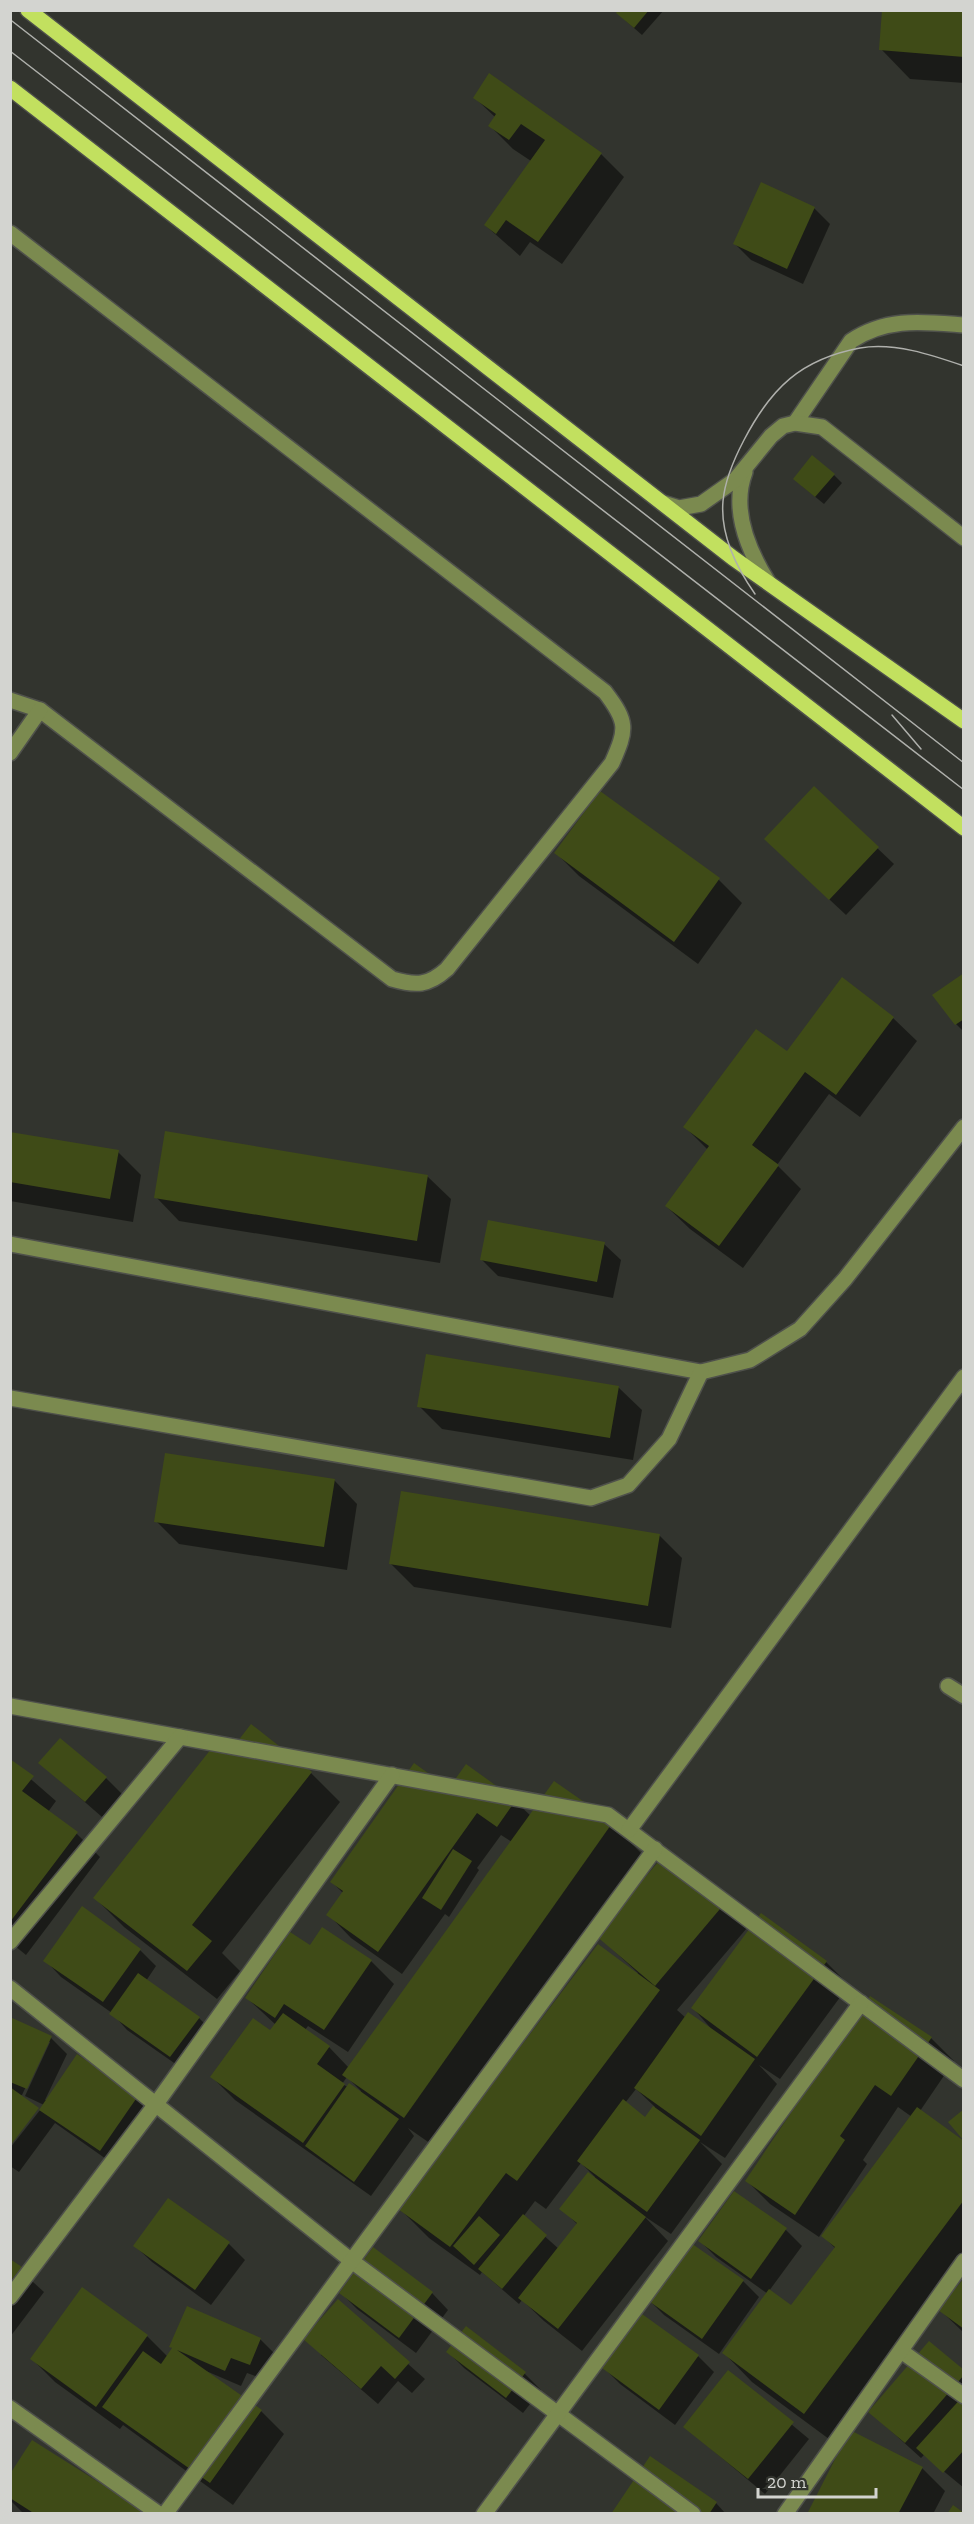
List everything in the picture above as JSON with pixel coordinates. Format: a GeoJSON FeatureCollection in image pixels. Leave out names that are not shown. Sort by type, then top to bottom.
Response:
{"type":"FeatureCollection","features":[{"type":"Feature","properties":{"kind":"main road"},"geometry":{"type":"LineString","coordinates":[[28,10],[663,503],[768,582],[963,721]]}},
{"type":"Feature","properties":{"kind":"main road"},"geometry":{"type":"LineString","coordinates":[[10,88],[963,828]]}},
{"type":"Feature","properties":{"kind":"street"},"geometry":{"type":"LineString","coordinates":[[10,233],[605,692],[621,712],[624,737],[612,763],[447,969],[433,981],[414,986],[392,979],[40,710],[10,700]]}},
{"type":"Feature","properties":{"kind":"street"},"geometry":{"type":"LineString","coordinates":[[795,423],[851,341],[863,333],[895,322],[963,325]]}},
{"type":"Feature","properties":{"kind":"street"},"geometry":{"type":"LineString","coordinates":[[663,503],[680,508],[701,504],[721,492],[747,466],[771,436],[783,426],[795,423],[822,427],[963,538]]}},
{"type":"Feature","properties":{"kind":"street"},"geometry":{"type":"LineString","coordinates":[[747,466],[740,485],[739,502],[748,544],[768,582]]}},
{"type":"Feature","properties":{"kind":"street"},"geometry":{"type":"LineString","coordinates":[[10,753],[40,710]]}},
{"type":"Feature","properties":{"kind":"street"},"geometry":{"type":"LineString","coordinates":[[10,1244],[701,1372],[750,1360],[800,1329],[845,1279],[963,1127]]}},
{"type":"Feature","properties":{"kind":"street"},"geometry":{"type":"LineString","coordinates":[[10,1398],[591,1498],[628,1485],[669,1439],[701,1372]]}},
{"type":"Feature","properties":{"kind":"street"},"geometry":{"type":"LineString","coordinates":[[629,1830],[963,1377]]}},
{"type":"Feature","properties":{"kind":"street"},"geometry":{"type":"LineString","coordinates":[[948,1686],[963,1696]]}},
{"type":"Feature","properties":{"kind":"street"},"geometry":{"type":"LineString","coordinates":[[10,1706],[608,1815],[963,2080]]}},
{"type":"Feature","properties":{"kind":"street"},"geometry":{"type":"LineString","coordinates":[[10,1942],[180,1737]]}},
{"type":"Feature","properties":{"kind":"street"},"geometry":{"type":"LineString","coordinates":[[10,2297],[156,2104],[392,1775]]}},
{"type":"Feature","properties":{"kind":"street"},"geometry":{"type":"LineString","coordinates":[[165,2514],[353,2262],[655,1849]]}},
{"type":"Feature","properties":{"kind":"street"},"geometry":{"type":"LineString","coordinates":[[10,1988],[353,2262],[693,2514]]}},
{"type":"Feature","properties":{"kind":"street"},"geometry":{"type":"LineString","coordinates":[[484,2514],[861,2003]]}},
{"type":"Feature","properties":{"kind":"street"},"geometry":{"type":"LineString","coordinates":[[785,2514],[963,2261]]}},
{"type":"Feature","properties":{"kind":"street"},"geometry":{"type":"LineString","coordinates":[[901,2351],[963,2397]]}},
{"type":"Feature","properties":{"kind":"street"},"geometry":{"type":"LineString","coordinates":[[10,2408],[159,2514]]}},
{"type":"Feature","properties":{"kind":"building"},"geometry":{"type":"Polygon","coordinates":[[[618,10],[649,10],[634,28],[616,13],[618,10]]]}},
{"type":"Feature","properties":{"kind":"building"},"geometry":{"type":"Polygon","coordinates":[[[882,10],[964,10],[964,57],[879,50],[882,10]]]}},
{"type":"Feature","properties":{"kind":"building"},"geometry":{"type":"Polygon","coordinates":[[[489,73],[602,153],[538,242],[506,220],[496,234],[484,225],[545,140],[521,124],[509,140],[488,126],[496,114],[473,98],[489,73]]]}},
{"type":"Feature","properties":{"kind":"building"},"geometry":{"type":"Polygon","coordinates":[[[761,182],[815,207],[787,269],[733,244],[761,182]]]}},
{"type":"Feature","properties":{"kind":"building"},"geometry":{"type":"Polygon","coordinates":[[[812,455],[835,474],[815,497],[793,479],[812,455]]]}},
{"type":"Feature","properties":{"kind":"building"},"geometry":{"type":"Polygon","coordinates":[[[814,786],[879,847],[829,900],[764,839],[814,786]]]}},
{"type":"Feature","properties":{"kind":"building"},"geometry":{"type":"Polygon","coordinates":[[[600,791],[720,878],[674,942],[554,853],[600,791]]]}},
{"type":"Feature","properties":{"kind":"building"},"geometry":{"type":"Polygon","coordinates":[[[964,973],[964,1019],[955,1025],[932,995],[964,973]]]}},
{"type":"Feature","properties":{"kind":"building"},"geometry":{"type":"Polygon","coordinates":[[[842,977],[894,1017],[836,1095],[805,1072],[752,1145],[779,1165],[719,1246],[665,1206],[709,1146],[683,1127],[756,1029],[787,1051],[842,977]]]}},
{"type":"Feature","properties":{"kind":"building"},"geometry":{"type":"Polygon","coordinates":[[[165,1131],[428,1175],[417,1241],[154,1198],[165,1131]]]}},
{"type":"Feature","properties":{"kind":"building"},"geometry":{"type":"Polygon","coordinates":[[[10,1132],[119,1150],[110,1199],[10,1182],[10,1132]]]}},
{"type":"Feature","properties":{"kind":"building"},"geometry":{"type":"Polygon","coordinates":[[[488,1220],[605,1242],[597,1282],[480,1260],[488,1220]]]}},
{"type":"Feature","properties":{"kind":"building"},"geometry":{"type":"Polygon","coordinates":[[[426,1354],[619,1386],[610,1438],[417,1407],[426,1354]]]}},
{"type":"Feature","properties":{"kind":"building"},"geometry":{"type":"Polygon","coordinates":[[[165,1453],[335,1479],[324,1547],[154,1522],[165,1453]]]}},
{"type":"Feature","properties":{"kind":"building"},"geometry":{"type":"Polygon","coordinates":[[[401,1491],[660,1534],[648,1606],[389,1564],[401,1491]]]}},
{"type":"Feature","properties":{"kind":"building"},"geometry":{"type":"Polygon","coordinates":[[[251,1724],[312,1772],[192,1925],[212,1941],[187,1971],[93,1898],[215,1744],[227,1755],[251,1724]]]}},
{"type":"Feature","properties":{"kind":"building"},"geometry":{"type":"Polygon","coordinates":[[[60,1738],[107,1777],[85,1802],[38,1763],[60,1738]]]}},
{"type":"Feature","properties":{"kind":"building"},"geometry":{"type":"Polygon","coordinates":[[[10,1759],[34,1776],[22,1791],[78,1832],[10,1922],[10,1759]]]}},
{"type":"Feature","properties":{"kind":"building"},"geometry":{"type":"Polygon","coordinates":[[[414,1763],[449,1788],[466,1764],[516,1800],[497,1827],[477,1813],[378,1952],[326,1915],[343,1891],[330,1882],[414,1763]]]}},
{"type":"Feature","properties":{"kind":"building"},"geometry":{"type":"Polygon","coordinates":[[[554,1781],[613,1822],[404,2118],[342,2075],[554,1781]]]}},
{"type":"Feature","properties":{"kind":"building"},"geometry":{"type":"Polygon","coordinates":[[[453,1849],[472,1861],[441,1910],[422,1898],[453,1849]]]}},
{"type":"Feature","properties":{"kind":"building"},"geometry":{"type":"Polygon","coordinates":[[[666,1853],[725,1903],[655,1986],[595,1935],[666,1853]]]}},
{"type":"Feature","properties":{"kind":"building"},"geometry":{"type":"Polygon","coordinates":[[[82,1906],[141,1949],[103,2002],[43,1961],[82,1906]]]}},
{"type":"Feature","properties":{"kind":"building"},"geometry":{"type":"Polygon","coordinates":[[[761,1913],[827,1961],[757,2057],[691,2008],[761,1913]]]}},
{"type":"Feature","properties":{"kind":"building"},"geometry":{"type":"Polygon","coordinates":[[[322,1927],[372,1960],[324,2030],[284,2004],[275,2018],[245,1998],[290,1932],[310,1945],[322,1927]]]}},
{"type":"Feature","properties":{"kind":"building"},"geometry":{"type":"Polygon","coordinates":[[[598,1944],[660,1990],[517,2181],[506,2173],[450,2247],[398,2209],[598,1944]]]}},
{"type":"Feature","properties":{"kind":"building"},"geometry":{"type":"Polygon","coordinates":[[[138,1973],[200,2017],[170,2057],[109,2014],[138,1973]]]}},
{"type":"Feature","properties":{"kind":"building"},"geometry":{"type":"Polygon","coordinates":[[[870,1996],[932,2037],[891,2096],[875,2085],[840,2136],[845,2140],[795,2215],[745,2181],[870,1996]]]}},
{"type":"Feature","properties":{"kind":"building"},"geometry":{"type":"Polygon","coordinates":[[[688,2012],[755,2059],[701,2136],[634,2088],[688,2012]]]}},
{"type":"Feature","properties":{"kind":"building"},"geometry":{"type":"Polygon","coordinates":[[[283,2013],[330,2046],[317,2064],[345,2084],[303,2143],[210,2077],[253,2018],[270,2030],[283,2013]]]}},
{"type":"Feature","properties":{"kind":"building"},"geometry":{"type":"Polygon","coordinates":[[[10,2017],[52,2036],[27,2089],[10,2082],[10,2017]]]}},
{"type":"Feature","properties":{"kind":"building"},"geometry":{"type":"Polygon","coordinates":[[[77,2054],[138,2096],[100,2151],[39,2110],[77,2054]]]}},
{"type":"Feature","properties":{"kind":"building"},"geometry":{"type":"Polygon","coordinates":[[[349,2083],[399,2119],[354,2182],[305,2146],[349,2083]]]}},
{"type":"Feature","properties":{"kind":"building"},"geometry":{"type":"Polygon","coordinates":[[[10,2087],[39,2108],[10,2146],[10,2087]]]}},
{"type":"Feature","properties":{"kind":"building"},"geometry":{"type":"Polygon","coordinates":[[[623,2099],[645,2117],[653,2106],[700,2140],[647,2212],[577,2161],[623,2099]]]}},
{"type":"Feature","properties":{"kind":"building"},"geometry":{"type":"Polygon","coordinates":[[[917,2107],[964,2141],[964,2200],[804,2414],[722,2353],[769,2289],[791,2305],[835,2247],[821,2236],[917,2107]]]}},
{"type":"Feature","properties":{"kind":"building"},"geometry":{"type":"Polygon","coordinates":[[[964,2109],[964,2141],[948,2122],[964,2109]]]}},
{"type":"Feature","properties":{"kind":"building"},"geometry":{"type":"Polygon","coordinates":[[[588,2172],[646,2217],[558,2329],[518,2298],[577,2223],[559,2209],[588,2172]]]}},
{"type":"Feature","properties":{"kind":"building"},"geometry":{"type":"Polygon","coordinates":[[[734,2191],[787,2228],[751,2279],[698,2241],[734,2191]]]}},
{"type":"Feature","properties":{"kind":"building"},"geometry":{"type":"Polygon","coordinates":[[[168,2198],[230,2242],[195,2290],[133,2246],[168,2198]]]}},
{"type":"Feature","properties":{"kind":"building"},"geometry":{"type":"Polygon","coordinates":[[[523,2214],[547,2235],[502,2289],[478,2269],[523,2214]]]}},
{"type":"Feature","properties":{"kind":"building"},"geometry":{"type":"Polygon","coordinates":[[[479,2216],[500,2235],[474,2265],[453,2246],[479,2216]]]}},
{"type":"Feature","properties":{"kind":"building"},"geometry":{"type":"Polygon","coordinates":[[[688,2241],[744,2280],[702,2339],[646,2299],[688,2241]]]}},
{"type":"Feature","properties":{"kind":"building"},"geometry":{"type":"Polygon","coordinates":[[[373,2247],[433,2292],[399,2338],[339,2293],[373,2247]]]}},
{"type":"Feature","properties":{"kind":"building"},"geometry":{"type":"Polygon","coordinates":[[[10,2259],[22,2267],[10,2282],[10,2259]]]}},
{"type":"Feature","properties":{"kind":"building"},"geometry":{"type":"Polygon","coordinates":[[[964,2278],[964,2329],[938,2310],[964,2278]]]}},
{"type":"Feature","properties":{"kind":"building"},"geometry":{"type":"Polygon","coordinates":[[[82,2287],[148,2335],[96,2407],[30,2359],[82,2287]]]}},
{"type":"Feature","properties":{"kind":"building"},"geometry":{"type":"Polygon","coordinates":[[[338,2299],[410,2362],[395,2379],[381,2366],[361,2389],[303,2339],[338,2299]]]}},
{"type":"Feature","properties":{"kind":"building"},"geometry":{"type":"Polygon","coordinates":[[[187,2306],[261,2338],[250,2365],[231,2358],[225,2371],[177,2350],[262,2410],[210,2483],[102,2407],[143,2351],[161,2364],[172,2348],[169,2347],[187,2306]]]}},
{"type":"Feature","properties":{"kind":"building"},"geometry":{"type":"Polygon","coordinates":[[[642,2314],[699,2355],[659,2410],[602,2368],[642,2314]]]}},
{"type":"Feature","properties":{"kind":"building"},"geometry":{"type":"Polygon","coordinates":[[[466,2326],[526,2372],[506,2398],[446,2352],[466,2326]]]}},
{"type":"Feature","properties":{"kind":"building"},"geometry":{"type":"Polygon","coordinates":[[[929,2341],[964,2370],[964,2375],[905,2443],[868,2412],[929,2341]]]}},
{"type":"Feature","properties":{"kind":"building"},"geometry":{"type":"Polygon","coordinates":[[[728,2370],[794,2422],[748,2479],[683,2427],[728,2370]]]}},
{"type":"Feature","properties":{"kind":"building"},"geometry":{"type":"Polygon","coordinates":[[[964,2395],[964,2450],[943,2473],[916,2448],[964,2395]]]}},
{"type":"Feature","properties":{"kind":"building"},"geometry":{"type":"Polygon","coordinates":[[[850,2430],[923,2467],[898,2514],[807,2514],[850,2430]]]}},
{"type":"Feature","properties":{"kind":"building"},"geometry":{"type":"Polygon","coordinates":[[[32,2440],[149,2514],[35,2514],[10,2498],[10,2474],[32,2440]]]}},
{"type":"Feature","properties":{"kind":"building"},"geometry":{"type":"Polygon","coordinates":[[[650,2456],[717,2502],[709,2514],[611,2514],[650,2456]]]}},
{"type":"Feature","properties":{"kind":"building"},"geometry":{"type":"Polygon","coordinates":[[[953,2505],[964,2513],[964,2514],[947,2514],[953,2505]]]}},
{"type":"Feature","properties":{"kind":"tram line"},"geometry":{"type":"LineString","coordinates":[[12,21],[964,763]]}},
{"type":"Feature","properties":{"kind":"tram line"},"geometry":{"type":"LineString","coordinates":[[10,51],[964,790]]}},
{"type":"Feature","properties":{"kind":"tram line"},"geometry":{"type":"LineString","coordinates":[[755,594],[731,550],[724,526],[723,501],[728,477],[740,447],[765,405],[777,391],[804,368],[839,353],[860,348],[899,348],[964,366]]}},
{"type":"Feature","properties":{"kind":"tram line"},"geometry":{"type":"LineString","coordinates":[[892,715],[921,749]]}}]}
